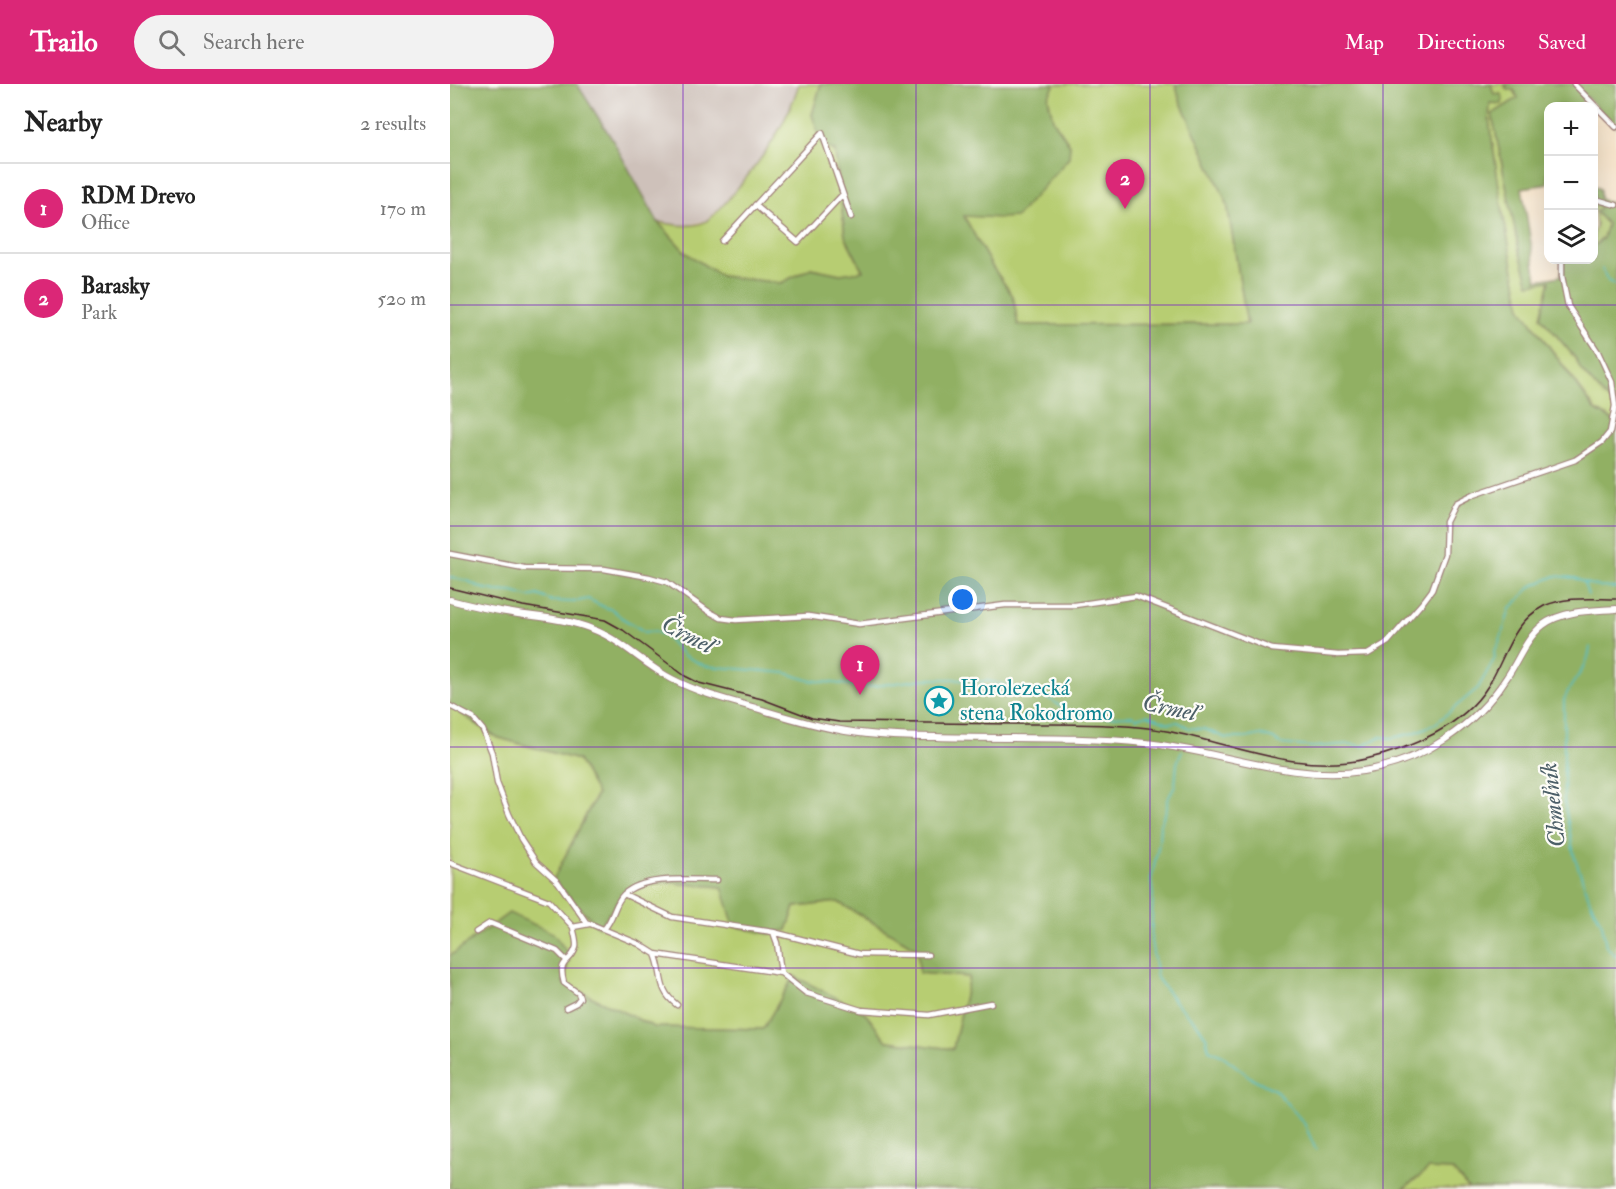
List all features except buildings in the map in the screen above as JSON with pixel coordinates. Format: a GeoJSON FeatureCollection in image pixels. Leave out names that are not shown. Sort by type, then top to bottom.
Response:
{"type":"FeatureCollection","features":[{"type":"Feature","properties":{"kind":"main road"},"geometry":{"type":"LineString","coordinates":[[450,600],[582,625],[604,634],[661,673],[694,689],[719,698],[835,729],[883,736],[1103,740],[1143,743],[1186,748],[1299,771],[1336,773],[1371,770],[1397,763],[1440,742],[1463,727],[1496,693],[1526,646],[1543,625],[1565,615],[1616,609]]}},
{"type":"Feature","properties":{"kind":"street"},"geometry":{"type":"LineString","coordinates":[[1574,84],[1616,127]]}},
{"type":"Feature","properties":{"kind":"street"},"geometry":{"type":"LineString","coordinates":[[722,241],[822,133],[851,218]]}},
{"type":"Feature","properties":{"kind":"street"},"geometry":{"type":"LineString","coordinates":[[755,205],[798,242],[843,194]]}},
{"type":"Feature","properties":{"kind":"street"},"geometry":{"type":"LineString","coordinates":[[1598,200],[1616,205]]}},
{"type":"Feature","properties":{"kind":"street"},"geometry":{"type":"LineString","coordinates":[[450,554],[524,568],[604,569],[649,577],[667,582],[721,618],[736,620],[808,616],[859,624],[1005,605],[1075,605],[1136,596],[1272,649],[1338,655],[1368,654],[1388,642],[1432,590],[1444,561],[1446,522],[1455,504],[1473,495],[1575,460],[1592,450],[1607,437],[1613,425],[1615,406],[1612,382],[1598,352],[1565,298],[1562,264]]}},
{"type":"Feature","properties":{"kind":"street"},"geometry":{"type":"LineString","coordinates":[[450,706],[473,718],[483,730],[490,745],[497,783],[516,830],[536,862],[558,882],[589,924],[639,944],[655,954],[781,973],[806,993],[861,1010],[928,1015],[991,1003]]}},
{"type":"Feature","properties":{"kind":"street"},"geometry":{"type":"LineString","coordinates":[[450,863],[549,901],[573,927],[577,944],[560,971],[564,983],[578,993],[580,998],[566,1008]]}},
{"type":"Feature","properties":{"kind":"street"},"geometry":{"type":"LineString","coordinates":[[604,929],[611,922],[619,899],[632,886],[652,881],[717,880]]}},
{"type":"Feature","properties":{"kind":"street"},"geometry":{"type":"LineString","coordinates":[[624,894],[672,917],[773,932],[859,954],[928,956]]}},
{"type":"Feature","properties":{"kind":"street"},"geometry":{"type":"LineString","coordinates":[[476,932],[490,923],[557,951],[566,960]]}},
{"type":"Feature","properties":{"kind":"street"},"geometry":{"type":"LineString","coordinates":[[573,927],[589,924]]}},
{"type":"Feature","properties":{"kind":"street"},"geometry":{"type":"LineString","coordinates":[[773,932],[777,943],[781,973]]}},
{"type":"Feature","properties":{"kind":"street"},"geometry":{"type":"LineString","coordinates":[[655,954],[663,989],[667,997],[677,1005]]}},
{"type":"Feature","properties":{"kind":"shaded area"},"geometry":{"type":"Polygon","coordinates":[[[577,84],[799,84],[791,108],[772,145],[756,166],[726,202],[707,220],[683,226],[658,222],[612,139],[577,84]]]}},
{"type":"Feature","properties":{"kind":"green space"},"geometry":{"type":"Polygon","coordinates":[[[450,84],[577,84],[612,139],[658,222],[686,253],[721,276],[781,283],[811,268],[840,274],[863,271],[845,236],[835,151],[822,145],[812,115],[821,84],[1055,84],[1048,97],[1053,120],[1070,145],[1069,158],[1016,217],[964,216],[991,265],[1013,296],[1018,325],[1247,324],[1227,203],[1179,98],[1176,84],[1491,84],[1494,94],[1500,93],[1503,98],[1502,104],[1490,103],[1489,119],[1503,214],[1521,308],[1595,410],[1616,422],[1616,1189],[1469,1189],[1452,1170],[1429,1169],[1403,1189],[450,1189],[450,956],[509,913],[553,933],[570,956],[563,983],[654,1027],[763,1029],[794,976],[864,1012],[887,1041],[953,1049],[969,977],[919,973],[918,949],[838,902],[795,907],[787,930],[769,934],[734,926],[722,887],[662,882],[626,890],[599,927],[553,880],[597,794],[578,760],[496,737],[450,706],[450,84]]]}},
{"type":"Feature","properties":{"kind":"green space"},"geometry":{"type":"Polygon","coordinates":[[[799,84],[821,84],[812,115],[835,150],[845,236],[863,272],[840,274],[811,268],[781,283],[721,276],[686,253],[658,222],[683,226],[696,225],[715,214],[765,153],[788,113],[799,84]]]}},
{"type":"Feature","properties":{"kind":"green space"},"geometry":{"type":"Polygon","coordinates":[[[1055,84],[1176,84],[1179,98],[1227,203],[1247,324],[1018,325],[1013,296],[991,265],[964,216],[1000,217],[1070,145],[1053,120],[1048,97],[1055,84]]]}},
{"type":"Feature","properties":{"kind":"green space"},"geometry":{"type":"Polygon","coordinates":[[[1491,84],[1509,84],[1506,86],[1514,90],[1518,98],[1492,114],[1519,250],[1529,283],[1550,281],[1541,317],[1576,359],[1581,370],[1616,406],[1616,422],[1596,410],[1521,308],[1503,214],[1489,119],[1490,103],[1502,104],[1503,99],[1494,95],[1491,84]]]}},
{"type":"Feature","properties":{"kind":"green space"},"geometry":{"type":"Polygon","coordinates":[[[1509,84],[1616,84],[1616,127],[1598,108],[1598,102],[1592,102],[1587,97],[1581,102],[1544,102],[1544,185],[1522,188],[1537,280],[1561,276],[1562,264],[1598,264],[1598,242],[1603,238],[1607,224],[1598,214],[1600,208],[1598,188],[1600,199],[1616,205],[1616,406],[1581,370],[1576,359],[1541,317],[1550,281],[1529,284],[1519,250],[1492,114],[1518,98],[1514,90],[1507,90],[1505,86],[1509,84]]]}},
{"type":"Feature","properties":{"kind":"green space"},"geometry":{"type":"Polygon","coordinates":[[[1598,214],[1607,224],[1603,238],[1598,242],[1598,214]]]}},
{"type":"Feature","properties":{"kind":"green space"},"geometry":{"type":"Polygon","coordinates":[[[450,706],[496,737],[578,760],[597,793],[553,880],[599,927],[626,890],[662,882],[722,887],[787,930],[795,907],[838,902],[918,949],[920,973],[969,977],[953,1049],[887,1041],[864,1012],[763,1029],[654,1027],[563,983],[509,913],[450,956],[450,706]]]}},
{"type":"Feature","properties":{"kind":"green space"},"geometry":{"type":"Polygon","coordinates":[[[1429,1169],[1452,1170],[1469,1189],[1403,1189],[1429,1169]]]}},
{"type":"Feature","properties":{"kind":"waterway"},"geometry":{"type":"LineString","coordinates":[[1602,269],[1608,281],[1616,285]]}},
{"type":"Feature","properties":{"kind":"waterway","name":"Črmeľ"},"geometry":{"type":"LineString","coordinates":[[450,577],[468,581],[481,588],[513,592],[529,597],[538,595],[552,601],[573,602],[588,599],[613,610],[645,632],[655,631],[665,636],[683,655],[705,666],[786,673],[808,680],[867,687],[924,679],[988,681],[1013,687],[1032,696],[1050,699],[1067,711],[1076,714],[1092,710],[1100,717],[1133,716],[1136,718],[1147,715],[1169,723],[1178,722],[1189,728],[1204,729],[1226,738],[1260,735],[1274,739],[1280,744],[1313,747],[1349,744],[1363,746],[1379,737],[1392,738],[1414,733],[1435,724],[1478,688],[1495,658],[1494,652],[1510,609],[1532,586],[1555,576],[1575,578],[1600,587],[1616,588]]}},
{"type":"Feature","properties":{"kind":"waterway","name":"Chmeľník"},"geometry":{"type":"LineString","coordinates":[[1584,583],[1588,595]]}},
{"type":"Feature","properties":{"kind":"waterway","name":"Chmeľník"},"geometry":{"type":"LineString","coordinates":[[1590,647],[1586,663],[1564,700],[1564,801],[1574,855],[1590,901],[1602,924],[1606,946],[1616,956]]}},
{"type":"Feature","properties":{"kind":"waterway"},"geometry":{"type":"LineString","coordinates":[[1182,751],[1177,763],[1175,785],[1160,824],[1159,843],[1151,880],[1153,895],[1151,941],[1157,978],[1175,1002],[1198,1025],[1206,1037],[1209,1050],[1223,1056],[1250,1077],[1275,1090],[1304,1123],[1316,1150]]}},
{"type":"Feature","properties":{"kind":"railway"},"geometry":{"type":"LineString","coordinates":[[450,588],[523,606],[605,620],[623,630],[685,676],[699,683],[762,699],[812,718],[839,722],[1079,724],[1138,727],[1167,731],[1280,759],[1308,763],[1337,763],[1366,759],[1400,749],[1434,734],[1465,713],[1477,700],[1488,686],[1517,631],[1533,613],[1544,606],[1570,599],[1616,599]]}},
{"type":"Feature","properties":{"kind":"place","name":"Barasky"},"geometry":{"type":"Point","coordinates":[1125,209]}},
{"type":"Feature","properties":{"kind":"place","name":"RDM Drevo"},"geometry":{"type":"Point","coordinates":[860,695]}},
{"type":"Feature","properties":{"kind":"place","name":"Horolezecká stena Rokodromo"},"geometry":{"type":"Point","coordinates":[939,701]}}]}
